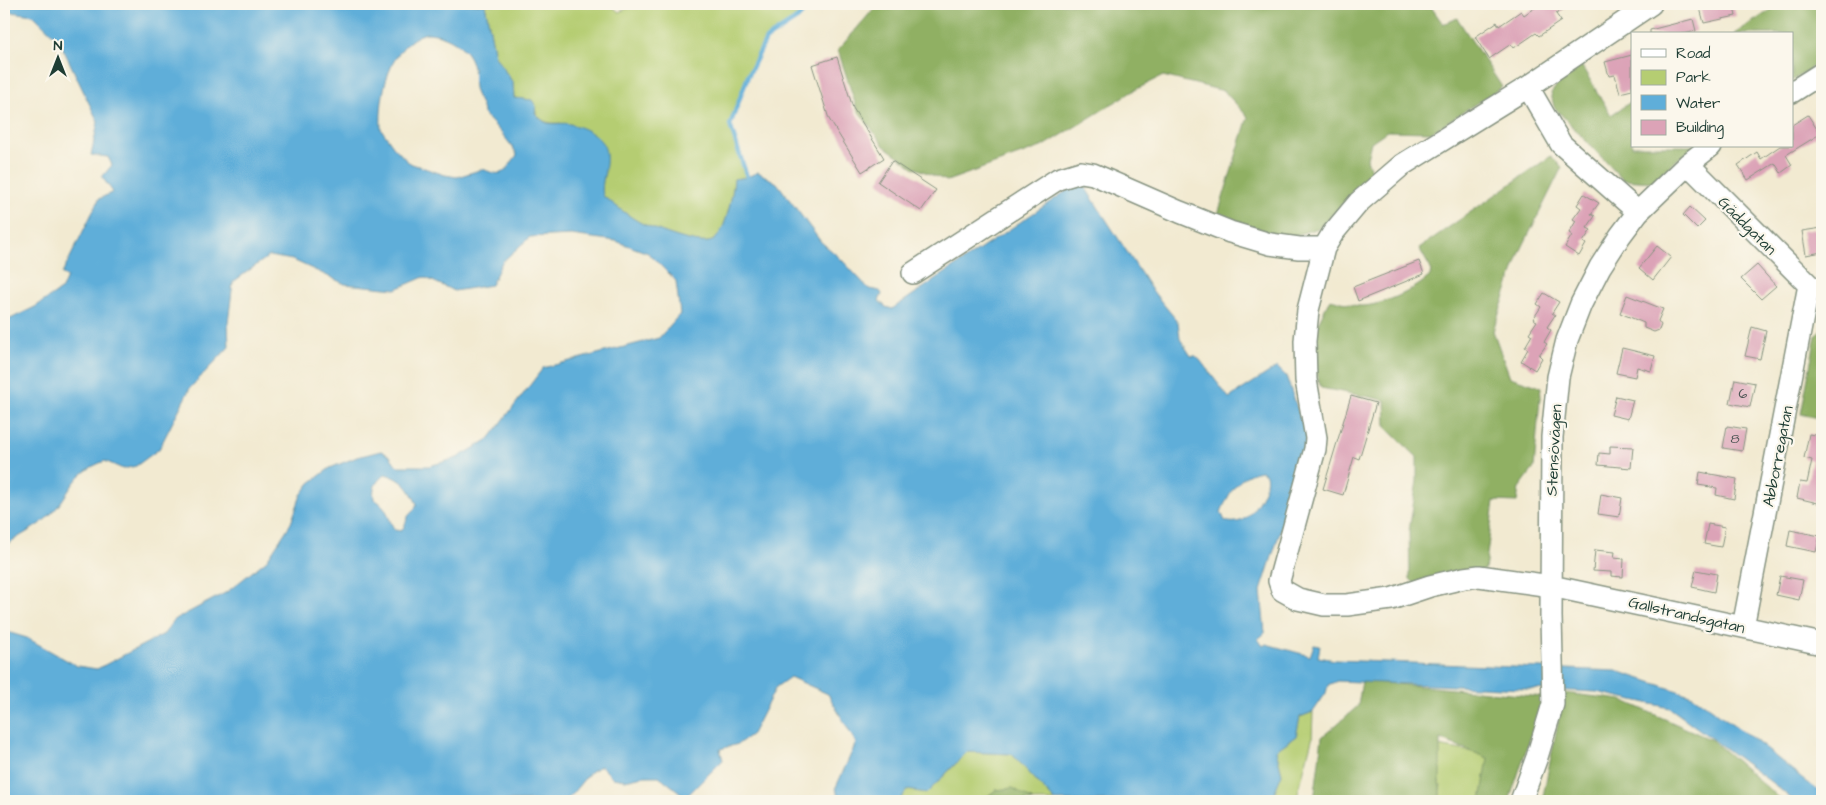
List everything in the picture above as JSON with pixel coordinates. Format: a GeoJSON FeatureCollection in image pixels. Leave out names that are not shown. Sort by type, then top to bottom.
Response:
{"type":"FeatureCollection","features":[{"type":"Feature","properties":{"kind":"street","name":"Gallstrandsgatan"},"geometry":{"type":"LineString","coordinates":[[1651,4],[1528,87],[1402,165],[1359,202],[1333,233],[1324,248],[1308,310],[1306,380],[1316,438],[1316,449],[1278,581],[1282,590],[1298,599],[1324,605],[1347,605],[1391,599],[1430,586],[1479,576],[1551,586],[1662,608],[1822,644]]}},
{"type":"Feature","properties":{"kind":"street"},"geometry":{"type":"LineString","coordinates":[[1794,91],[1822,72]]}},
{"type":"Feature","properties":{"kind":"street"},"geometry":{"type":"LineString","coordinates":[[1528,87],[1561,144],[1638,212]]}},
{"type":"Feature","properties":{"kind":"street","name":"Stensövägen"},"geometry":{"type":"LineString","coordinates":[[1521,801],[1537,758],[1553,704],[1551,586],[1552,466],[1558,377],[1567,340],[1581,304],[1600,267],[1620,236],[1638,212],[1688,164],[1708,148]]}},
{"type":"Feature","properties":{"kind":"street","name":"Gäddgatan"},"geometry":{"type":"LineString","coordinates":[[1688,164],[1816,284]]}},
{"type":"Feature","properties":{"kind":"street"},"geometry":{"type":"LineString","coordinates":[[913,273],[1058,179],[1081,172],[1100,176],[1230,232],[1270,244],[1299,248],[1324,248]]}},
{"type":"Feature","properties":{"kind":"street","name":"Abborregatan"},"geometry":{"type":"LineString","coordinates":[[1744,627],[1816,284]]}},
{"type":"Feature","properties":{"kind":"green space"},"geometry":{"type":"Polygon","coordinates":[[[485,4],[609,4],[619,12],[637,4],[806,4],[798,18],[766,39],[748,76],[730,125],[747,177],[734,179],[725,221],[714,240],[699,242],[656,229],[636,220],[603,196],[601,187],[605,172],[561,123],[549,123],[541,119],[536,112],[532,100],[514,98],[513,83],[495,56],[485,4]]]}},
{"type":"Feature","properties":{"kind":"green space"},"geometry":{"type":"Polygon","coordinates":[[[878,4],[1429,4],[1443,24],[1457,18],[1502,87],[1432,132],[1387,131],[1371,142],[1367,159],[1372,174],[1319,228],[1285,238],[1218,214],[1248,117],[1224,91],[1163,76],[1133,91],[1044,146],[947,181],[913,167],[884,146],[857,109],[838,50],[878,4]]]}},
{"type":"Feature","properties":{"kind":"green space"},"geometry":{"type":"Polygon","coordinates":[[[1780,4],[1822,4],[1822,60],[1794,80],[1794,32],[1737,32],[1780,4]]]}},
{"type":"Feature","properties":{"kind":"green space"},"geometry":{"type":"Polygon","coordinates":[[[1581,65],[1611,115],[1631,102],[1631,148],[1693,148],[1653,182],[1623,180],[1554,107],[1551,93],[1562,79],[1581,65]]]}},
{"type":"Feature","properties":{"kind":"green space"},"geometry":{"type":"Polygon","coordinates":[[[1551,156],[1562,167],[1520,252],[1493,331],[1510,377],[1541,387],[1534,468],[1519,488],[1517,502],[1494,501],[1485,570],[1417,586],[1410,579],[1409,531],[1417,481],[1417,457],[1386,427],[1385,400],[1321,388],[1313,353],[1315,331],[1330,299],[1354,305],[1369,305],[1398,296],[1424,281],[1430,276],[1431,269],[1419,248],[1551,156]]]}},
{"type":"Feature","properties":{"kind":"green space"},"geometry":{"type":"Polygon","coordinates":[[[1822,328],[1822,419],[1801,414],[1816,335],[1822,328]]]}},
{"type":"Feature","properties":{"kind":"green space"},"geometry":{"type":"Polygon","coordinates":[[[1362,681],[1544,697],[1509,801],[1481,801],[1488,758],[1440,739],[1440,801],[1314,801],[1322,737],[1358,706],[1362,681]]]}},
{"type":"Feature","properties":{"kind":"green space"},"geometry":{"type":"Polygon","coordinates":[[[1564,693],[1622,700],[1712,740],[1783,801],[1542,801],[1564,693]]]}},
{"type":"Feature","properties":{"kind":"green space"},"geometry":{"type":"Polygon","coordinates":[[[1313,712],[1312,739],[1296,801],[1251,801],[1253,797],[1282,774],[1276,750],[1296,736],[1300,717],[1313,712]]]}},
{"type":"Feature","properties":{"kind":"green space"},"geometry":{"type":"Polygon","coordinates":[[[1432,745],[1497,756],[1499,801],[1436,801],[1441,786],[1432,745]]]}},
{"type":"Feature","properties":{"kind":"green space"},"geometry":{"type":"Polygon","coordinates":[[[967,752],[1012,754],[1055,801],[1034,801],[996,790],[981,801],[899,801],[907,789],[927,793],[967,752]]]}},
{"type":"Feature","properties":{"kind":"green space"},"geometry":{"type":"Polygon","coordinates":[[[1013,788],[1034,801],[981,801],[996,790],[1013,788]]]}},
{"type":"Feature","properties":{"kind":"water"},"geometry":{"type":"Polygon","coordinates":[[[4,4],[371,4],[374,7],[383,4],[485,4],[495,56],[513,83],[514,98],[532,100],[536,106],[535,113],[547,123],[567,123],[588,131],[598,138],[605,148],[606,154],[602,186],[603,196],[631,217],[641,223],[689,240],[708,242],[714,240],[725,221],[734,179],[747,177],[758,172],[777,183],[821,242],[840,258],[869,289],[880,291],[882,294],[879,301],[892,309],[1078,183],[1085,187],[1151,289],[1178,322],[1180,339],[1191,356],[1196,356],[1200,360],[1229,398],[1277,367],[1286,376],[1307,436],[1308,444],[1261,591],[1265,633],[1258,639],[1263,646],[1266,644],[1310,656],[1314,645],[1320,646],[1318,657],[1335,660],[1617,671],[1693,696],[1751,737],[1822,794],[1822,801],[1794,801],[1670,708],[1597,692],[1337,681],[1328,685],[1326,693],[1313,712],[1300,717],[1296,736],[1276,750],[1282,774],[1273,796],[1253,797],[1251,801],[1055,801],[1012,754],[967,752],[927,793],[907,790],[899,801],[834,801],[838,798],[836,787],[856,743],[828,694],[790,677],[776,687],[752,734],[738,744],[720,749],[723,760],[686,797],[659,776],[643,776],[625,780],[613,778],[601,766],[591,771],[566,801],[4,801],[4,631],[27,638],[77,666],[97,669],[164,634],[174,620],[227,592],[267,560],[291,523],[301,495],[310,483],[330,468],[357,457],[381,451],[390,456],[397,466],[429,466],[457,458],[489,439],[543,368],[659,338],[680,314],[676,281],[648,253],[616,241],[571,235],[530,237],[502,262],[491,285],[454,291],[424,277],[396,289],[345,284],[293,260],[269,256],[233,282],[228,323],[229,347],[190,388],[159,449],[136,466],[123,469],[105,461],[85,471],[46,519],[4,546],[4,322],[35,307],[62,289],[67,277],[62,274],[99,199],[113,192],[102,177],[112,165],[108,157],[91,155],[98,122],[59,40],[33,15],[4,11],[4,4]],[[426,33],[413,39],[395,59],[389,72],[382,101],[381,129],[393,146],[412,164],[457,177],[483,169],[495,173],[503,172],[517,155],[502,134],[483,114],[474,89],[473,67],[469,57],[454,41],[440,35],[426,33]],[[1261,471],[1241,480],[1231,491],[1221,512],[1225,521],[1234,522],[1244,519],[1261,498],[1267,478],[1265,473],[1261,471]],[[385,474],[374,488],[374,499],[383,506],[395,530],[401,531],[417,504],[408,488],[401,481],[385,474]]]}},
{"type":"Feature","properties":{"kind":"building"},"geometry":{"type":"Polygon","coordinates":[[[1540,4],[1571,4],[1556,14],[1561,21],[1539,36],[1536,33],[1514,48],[1511,44],[1489,59],[1475,37],[1497,22],[1499,26],[1521,11],[1524,15],[1540,4]]]}},
{"type":"Feature","properties":{"kind":"building"},"geometry":{"type":"Polygon","coordinates":[[[1699,4],[1733,4],[1736,16],[1704,23],[1699,4]]]}},
{"type":"Feature","properties":{"kind":"building"},"geometry":{"type":"Polygon","coordinates":[[[1693,19],[1696,31],[1650,32],[1650,30],[1693,19]]]}},
{"type":"Feature","properties":{"kind":"building"},"geometry":{"type":"Polygon","coordinates":[[[1631,55],[1631,90],[1620,93],[1615,75],[1609,76],[1605,62],[1631,55]]]}},
{"type":"Feature","properties":{"kind":"building"},"geometry":{"type":"Polygon","coordinates":[[[837,57],[853,108],[884,158],[862,172],[829,119],[812,65],[837,57]]]}},
{"type":"Feature","properties":{"kind":"building"},"geometry":{"type":"Polygon","coordinates":[[[1808,115],[1820,134],[1786,155],[1792,165],[1781,173],[1775,163],[1748,180],[1738,165],[1757,152],[1761,159],[1777,148],[1794,148],[1794,124],[1808,115]]]}},
{"type":"Feature","properties":{"kind":"building"},"geometry":{"type":"Polygon","coordinates":[[[892,161],[936,190],[921,211],[878,182],[892,161]]]}},
{"type":"Feature","properties":{"kind":"building"},"geometry":{"type":"Polygon","coordinates":[[[1584,194],[1599,203],[1591,214],[1595,216],[1587,228],[1591,230],[1583,242],[1586,244],[1579,256],[1565,247],[1572,235],[1569,233],[1576,221],[1573,219],[1581,208],[1577,205],[1584,194]]]}},
{"type":"Feature","properties":{"kind":"building"},"geometry":{"type":"Polygon","coordinates":[[[1690,207],[1705,221],[1697,229],[1683,215],[1690,207]]]}},
{"type":"Feature","properties":{"kind":"building"},"geometry":{"type":"Polygon","coordinates":[[[1822,228],[1822,252],[1806,255],[1802,231],[1822,228]]]}},
{"type":"Feature","properties":{"kind":"building"},"geometry":{"type":"Polygon","coordinates":[[[1657,246],[1671,257],[1653,280],[1639,268],[1657,246]]]}},
{"type":"Feature","properties":{"kind":"building"},"geometry":{"type":"Polygon","coordinates":[[[1419,261],[1424,274],[1358,301],[1353,287],[1419,261]]]}},
{"type":"Feature","properties":{"kind":"building"},"geometry":{"type":"Polygon","coordinates":[[[1757,265],[1776,286],[1761,299],[1741,279],[1757,265]]]}},
{"type":"Feature","properties":{"kind":"building"},"geometry":{"type":"Polygon","coordinates":[[[1544,293],[1559,302],[1552,313],[1555,315],[1547,327],[1551,330],[1544,342],[1547,344],[1539,355],[1542,358],[1535,370],[1521,361],[1528,349],[1525,347],[1532,335],[1529,333],[1537,321],[1533,319],[1541,307],[1537,304],[1544,293]]]}},
{"type":"Feature","properties":{"kind":"building"},"geometry":{"type":"Polygon","coordinates":[[[1627,295],[1663,309],[1658,321],[1661,325],[1659,330],[1654,332],[1644,328],[1644,323],[1620,313],[1627,295]]]}},
{"type":"Feature","properties":{"kind":"building"},"geometry":{"type":"Polygon","coordinates":[[[1752,327],[1766,331],[1760,359],[1745,356],[1752,327]]]}},
{"type":"Feature","properties":{"kind":"building"},"geometry":{"type":"Polygon","coordinates":[[[1622,348],[1655,356],[1651,371],[1637,367],[1635,377],[1616,373],[1622,348]]]}},
{"type":"Feature","properties":{"kind":"building"},"geometry":{"type":"Polygon","coordinates":[[[1735,379],[1755,383],[1750,407],[1730,403],[1735,379]]]}},
{"type":"Feature","properties":{"kind":"building"},"geometry":{"type":"Polygon","coordinates":[[[1351,396],[1376,403],[1359,459],[1354,457],[1343,495],[1323,489],[1351,396]]]}},
{"type":"Feature","properties":{"kind":"building"},"geometry":{"type":"Polygon","coordinates":[[[1616,396],[1633,400],[1628,419],[1611,415],[1616,396]]]}},
{"type":"Feature","properties":{"kind":"building"},"geometry":{"type":"Polygon","coordinates":[[[1727,426],[1746,429],[1742,451],[1723,448],[1727,426]]]}},
{"type":"Feature","properties":{"kind":"building"},"geometry":{"type":"Polygon","coordinates":[[[1809,434],[1822,436],[1822,504],[1797,498],[1800,482],[1807,483],[1812,460],[1804,458],[1809,434]]]}},
{"type":"Feature","properties":{"kind":"building"},"geometry":{"type":"Polygon","coordinates":[[[1610,446],[1633,447],[1631,468],[1598,465],[1599,453],[1610,454],[1610,446]]]}},
{"type":"Feature","properties":{"kind":"building"},"geometry":{"type":"Polygon","coordinates":[[[1700,472],[1737,479],[1734,499],[1716,495],[1717,488],[1698,485],[1700,472]]]}},
{"type":"Feature","properties":{"kind":"building"},"geometry":{"type":"Polygon","coordinates":[[[1601,494],[1622,498],[1619,517],[1598,514],[1601,494]]]}},
{"type":"Feature","properties":{"kind":"building"},"geometry":{"type":"Polygon","coordinates":[[[1708,524],[1725,527],[1721,547],[1704,544],[1708,524]]]}},
{"type":"Feature","properties":{"kind":"building"},"geometry":{"type":"Polygon","coordinates":[[[1790,530],[1820,536],[1816,552],[1787,546],[1790,530]]]}},
{"type":"Feature","properties":{"kind":"building"},"geometry":{"type":"Polygon","coordinates":[[[1595,550],[1615,552],[1614,558],[1624,559],[1623,577],[1611,576],[1611,572],[1593,571],[1595,550]]]}},
{"type":"Feature","properties":{"kind":"building"},"geometry":{"type":"Polygon","coordinates":[[[1696,570],[1717,574],[1714,592],[1692,587],[1696,570]]]}},
{"type":"Feature","properties":{"kind":"building"},"geometry":{"type":"Polygon","coordinates":[[[1780,576],[1803,580],[1799,600],[1776,595],[1780,576]]]}},
{"type":"Feature","properties":{"kind":"waterway"},"geometry":{"type":"LineString","coordinates":[[747,177],[730,125],[748,76],[766,39],[798,18],[811,4]]}}]}
